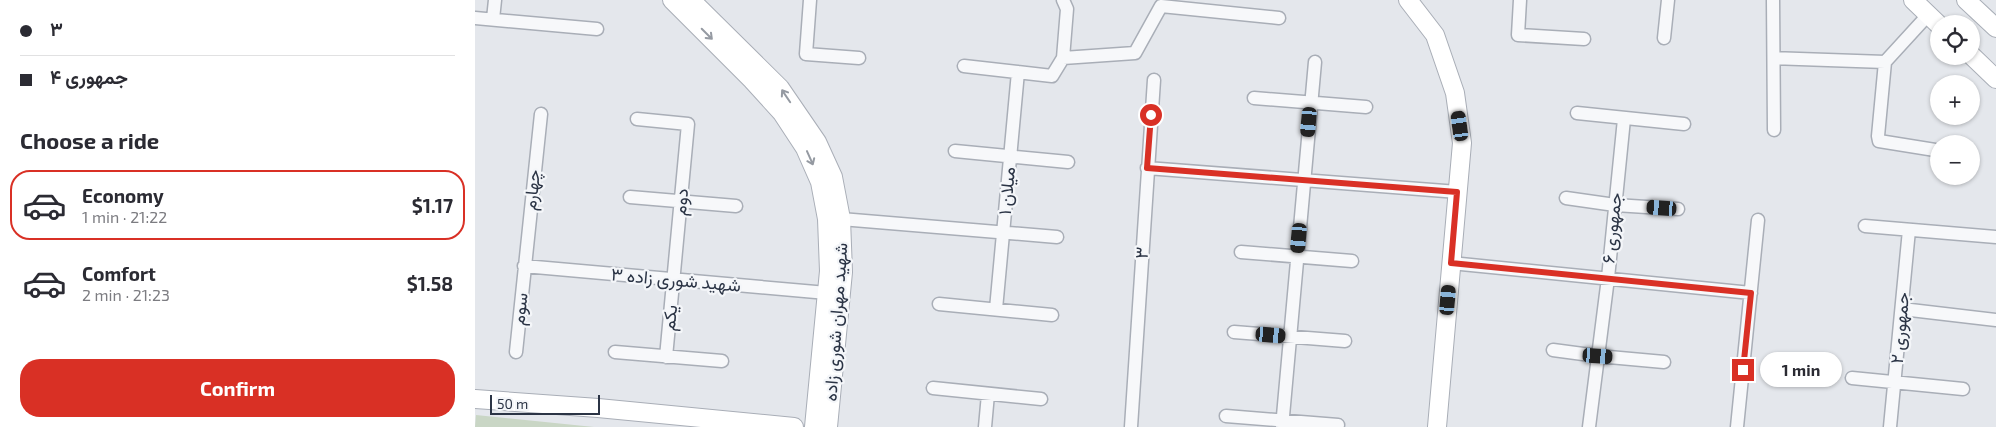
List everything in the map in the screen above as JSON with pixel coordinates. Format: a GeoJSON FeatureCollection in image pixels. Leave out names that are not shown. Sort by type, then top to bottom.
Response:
{"type":"FeatureCollection","features":[{"type":"Feature","properties":{"kind":"street"},"geometry":{"type":"LineString","coordinates":[[493,19],[495,0]]}},
{"type":"Feature","properties":{"kind":"street","name":"شهید مهران شوری زاده"},"geometry":{"type":"LineString","coordinates":[[672,0],[752,80],[782,113],[805,148],[820,182],[827,219],[829,271],[834,293],[828,427]]}},
{"type":"Feature","properties":{"kind":"street","name":"شهید مهران شوری زاده"},"geometry":{"type":"LineString","coordinates":[[691,0],[780,88],[817,142],[833,177],[841,219],[843,272],[834,293],[814,427]]}},
{"type":"Feature","properties":{"kind":"street"},"geometry":{"type":"LineString","coordinates":[[810,0],[805,54],[859,58]]}},
{"type":"Feature","properties":{"kind":"street"},"geometry":{"type":"LineString","coordinates":[[964,66],[1053,76],[1063,58],[1067,9],[1063,0]]}},
{"type":"Feature","properties":{"kind":"street"},"geometry":{"type":"LineString","coordinates":[[1408,0],[1435,35],[1455,93],[1462,142],[1437,427]]}},
{"type":"Feature","properties":{"kind":"street"},"geometry":{"type":"LineString","coordinates":[[1520,0],[1518,34],[1583,39]]}},
{"type":"Feature","properties":{"kind":"street"},"geometry":{"type":"LineString","coordinates":[[1664,38],[1668,0]]}},
{"type":"Feature","properties":{"kind":"street"},"geometry":{"type":"LineString","coordinates":[[1773,0],[1774,130]]}},
{"type":"Feature","properties":{"kind":"street"},"geometry":{"type":"LineString","coordinates":[[1913,0],[1930,17]]}},
{"type":"Feature","properties":{"kind":"street"},"geometry":{"type":"LineString","coordinates":[[1967,0],[1996,28]]}},
{"type":"Feature","properties":{"kind":"street"},"geometry":{"type":"LineString","coordinates":[[1063,58],[1135,53],[1161,6],[1219,6],[1279,18]]}},
{"type":"Feature","properties":{"kind":"street"},"geometry":{"type":"LineString","coordinates":[[475,18],[597,29]]}},
{"type":"Feature","properties":{"kind":"street"},"geometry":{"type":"LineString","coordinates":[[1930,23],[1885,62],[1877,136],[1879,141],[1930,149]]}},
{"type":"Feature","properties":{"kind":"street"},"geometry":{"type":"LineString","coordinates":[[1774,58],[1885,62]]}},
{"type":"Feature","properties":{"kind":"street"},"geometry":{"type":"LineString","coordinates":[[1282,424],[1315,62]]}},
{"type":"Feature","properties":{"kind":"street"},"geometry":{"type":"LineString","coordinates":[[1980,64],[1996,79]]}},
{"type":"Feature","properties":{"kind":"street","name":"میلان ۱"},"geometry":{"type":"LineString","coordinates":[[996,309],[1018,72]]}},
{"type":"Feature","properties":{"kind":"street","name":"۳"},"geometry":{"type":"LineString","coordinates":[[1131,427],[1154,80]]}},
{"type":"Feature","properties":{"kind":"street"},"geometry":{"type":"LineString","coordinates":[[1255,98],[1366,107]]}},
{"type":"Feature","properties":{"kind":"street"},"geometry":{"type":"LineString","coordinates":[[1577,113],[1684,124]]}},
{"type":"Feature","properties":{"kind":"street","name":"چهارم"},"geometry":{"type":"LineString","coordinates":[[524,266],[541,114]]}},
{"type":"Feature","properties":{"kind":"street","name":"جمهوری ۶"},"geometry":{"type":"LineString","coordinates":[[1589,427],[1608,278],[1623,119]]}},
{"type":"Feature","properties":{"kind":"street","name":"دوم"},"geometry":{"type":"LineString","coordinates":[[637,120],[688,124],[674,279]]}},
{"type":"Feature","properties":{"kind":"street"},"geometry":{"type":"LineString","coordinates":[[955,151],[1068,162]]}},
{"type":"Feature","properties":{"kind":"street"},"geometry":{"type":"LineString","coordinates":[[1147,168],[1457,192]]}},
{"type":"Feature","properties":{"kind":"street"},"geometry":{"type":"LineString","coordinates":[[630,197],[736,206]]}},
{"type":"Feature","properties":{"kind":"street"},"geometry":{"type":"LineString","coordinates":[[1567,198],[1615,205],[1678,210]]}},
{"type":"Feature","properties":{"kind":"street"},"geometry":{"type":"LineString","coordinates":[[841,219],[1057,236]]}},
{"type":"Feature","properties":{"kind":"street"},"geometry":{"type":"LineString","coordinates":[[1737,427],[1758,220]]}},
{"type":"Feature","properties":{"kind":"street"},"geometry":{"type":"LineString","coordinates":[[1865,226],[1996,237]]}},
{"type":"Feature","properties":{"kind":"street","name":"جمهوری ۲"},"geometry":{"type":"LineString","coordinates":[[1891,427],[1909,230]]}},
{"type":"Feature","properties":{"kind":"street"},"geometry":{"type":"LineString","coordinates":[[1241,252],[1352,261]]}},
{"type":"Feature","properties":{"kind":"street"},"geometry":{"type":"LineString","coordinates":[[1451,263],[1751,293]]}},
{"type":"Feature","properties":{"kind":"street","name":"شهید شوری زاده ۳"},"geometry":{"type":"LineString","coordinates":[[524,266],[834,293]]}},
{"type":"Feature","properties":{"kind":"street","name":"سوم"},"geometry":{"type":"LineString","coordinates":[[516,352],[524,266]]}},
{"type":"Feature","properties":{"kind":"street","name":"یکم"},"geometry":{"type":"LineString","coordinates":[[666,356],[674,279]]}},
{"type":"Feature","properties":{"kind":"street"},"geometry":{"type":"LineString","coordinates":[[939,304],[1051,315]]}},
{"type":"Feature","properties":{"kind":"street"},"geometry":{"type":"LineString","coordinates":[[1902,309],[1996,320]]}},
{"type":"Feature","properties":{"kind":"street"},"geometry":{"type":"LineString","coordinates":[[1234,332],[1345,341]]}},
{"type":"Feature","properties":{"kind":"street"},"geometry":{"type":"LineString","coordinates":[[1553,350],[1664,362]]}},
{"type":"Feature","properties":{"kind":"street"},"geometry":{"type":"LineString","coordinates":[[615,352],[722,361]]}},
{"type":"Feature","properties":{"kind":"street"},"geometry":{"type":"LineString","coordinates":[[1852,378],[1963,389]]}},
{"type":"Feature","properties":{"kind":"street"},"geometry":{"type":"LineString","coordinates":[[933,388],[1041,399]]}},
{"type":"Feature","properties":{"kind":"street"},"geometry":{"type":"LineString","coordinates":[[985,427],[988,394]]}},
{"type":"Feature","properties":{"kind":"street"},"geometry":{"type":"LineString","coordinates":[[475,399],[598,408],[794,427]]}},
{"type":"Feature","properties":{"kind":"street"},"geometry":{"type":"LineString","coordinates":[[1227,416],[1282,424],[1338,425]]}},
{"type":"Feature","properties":{"kind":"green space"},"geometry":{"type":"Polygon","coordinates":[[[476,415],[594,427],[475,427],[476,415]]]}},
{"type":"Feature","properties":{"kind":"route"},"geometry":{"type":"LineString","coordinates":[[1151,115],[1147,168],[1457,192],[1451,263],[1751,293],[1743,370]]}}]}
